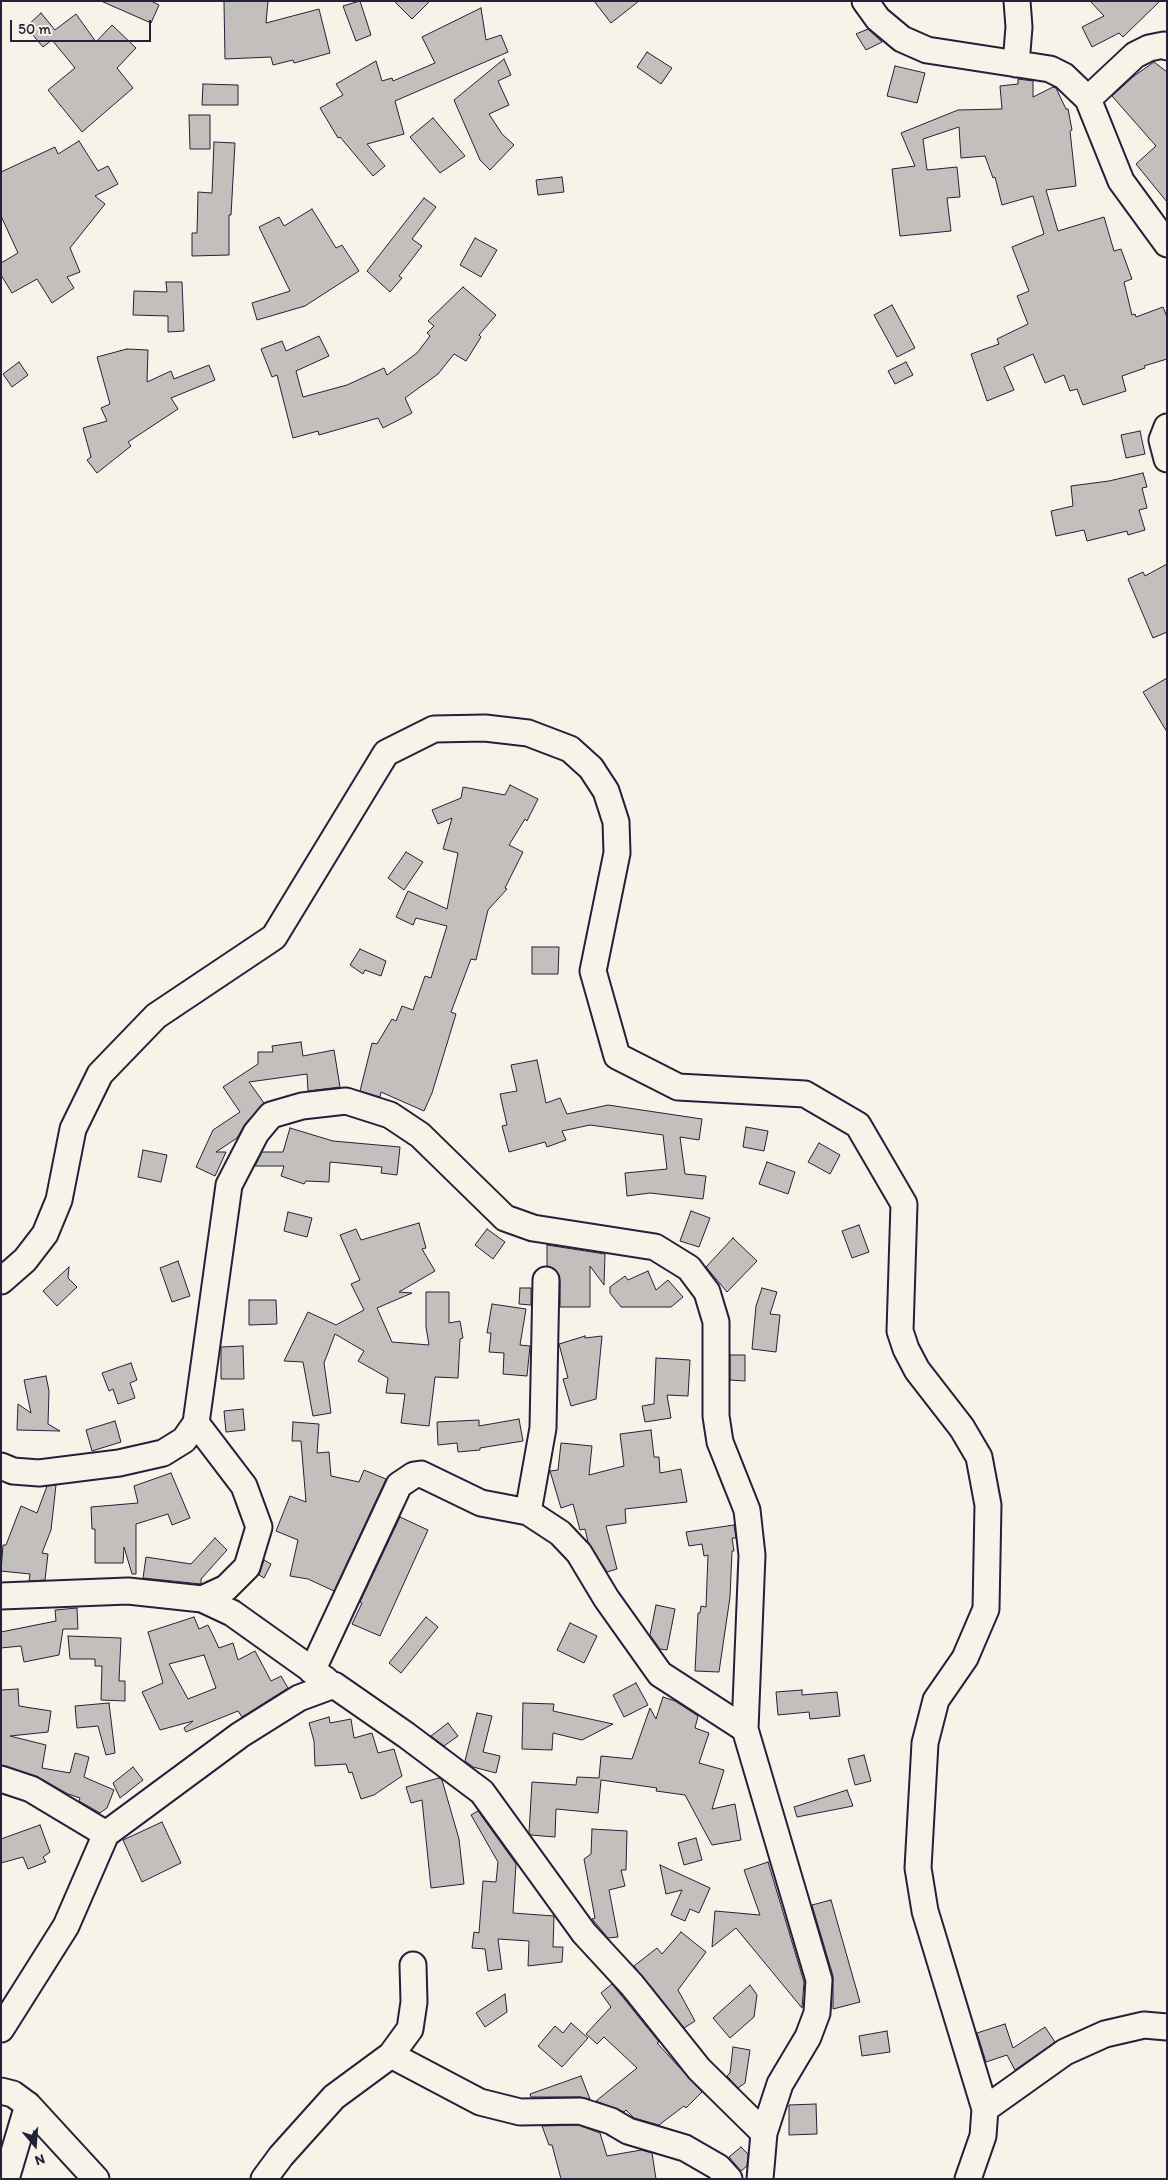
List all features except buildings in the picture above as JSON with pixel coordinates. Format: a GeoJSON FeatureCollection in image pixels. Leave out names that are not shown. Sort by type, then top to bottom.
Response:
{"type":"FeatureCollection","features":[{"type":"Feature","properties":{"kind":"street"},"geometry":{"type":"LineString","coordinates":[[865,1],[878,19],[902,40],[927,50],[1050,69],[1064,76],[1088,99],[1121,181],[1167,244]]}},
{"type":"Feature","properties":{"kind":"street"},"geometry":{"type":"LineString","coordinates":[[1016,64],[1019,27],[1017,1]]}},
{"type":"Feature","properties":{"kind":"street"},"geometry":{"type":"LineString","coordinates":[[1088,99],[1135,55],[1148,48],[1167,46]]}},
{"type":"Feature","properties":{"kind":"street"},"geometry":{"type":"LineString","coordinates":[[1167,427],[1162,440],[1167,459]]}},
{"type":"Feature","properties":{"kind":"street"},"geometry":{"type":"LineString","coordinates":[[1,1281],[25,1260],[45,1234],[59,1200],[74,1129],[100,1074],[156,1016],[274,937],[386,753],[434,730],[485,728],[528,733],[570,749],[590,768],[606,791],[616,822],[617,853],[593,971],[617,1056],[678,1086],[805,1094],[858,1125],[904,1204],[900,1331],[906,1349],[917,1370],[962,1428],[980,1457],[988,1505],[986,1609],[965,1658],[936,1700],[925,1743],[918,1868],[925,1911],[985,2109],[983,2136],[968,2179]]}},
{"type":"Feature","properties":{"kind":"street"},"geometry":{"type":"LineString","coordinates":[[1,1466],[13,1470],[39,1472],[119,1463],[163,1453],[184,1440],[196,1424],[229,1184],[256,1133],[271,1115],[302,1106],[346,1101],[390,1115],[420,1135],[505,1218],[533,1228],[655,1247],[689,1268],[707,1292],[716,1322],[716,1416],[720,1442],[746,1510],[752,1555],[744,1729],[819,1980],[816,2013],[808,2037],[780,2084],[764,2132],[760,2179]]}},
{"type":"Feature","properties":{"kind":"street"},"geometry":{"type":"LineString","coordinates":[[528,1512],[543,1428],[546,1280]]}},
{"type":"Feature","properties":{"kind":"street"},"geometry":{"type":"LineString","coordinates":[[196,1424],[244,1486],[259,1527],[247,1567],[226,1588],[202,1599]]}},
{"type":"Feature","properties":{"kind":"street"},"geometry":{"type":"LineString","coordinates":[[312,1671],[399,1485],[406,1479],[421,1474],[481,1504],[528,1512],[560,1533],[579,1553],[606,1598],[660,1674],[744,1729]]}},
{"type":"Feature","properties":{"kind":"street"},"geometry":{"type":"LineString","coordinates":[[1,1596],[128,1591],[202,1599],[232,1612],[312,1671],[406,1735],[482,1792],[584,1934],[632,1985],[699,2068],[764,2132]]}},
{"type":"Feature","properties":{"kind":"street"},"geometry":{"type":"LineString","coordinates":[[1,2029],[66,1926],[106,1834],[240,1735],[299,1698],[334,1685]]}},
{"type":"Feature","properties":{"kind":"street"},"geometry":{"type":"LineString","coordinates":[[1,1779],[31,1788],[106,1834]]}},
{"type":"Feature","properties":{"kind":"street"},"geometry":{"type":"LineString","coordinates":[[264,2179],[334,2097],[391,2055],[410,2029],[414,2002],[413,1965]]}},
{"type":"Feature","properties":{"kind":"street"},"geometry":{"type":"LineString","coordinates":[[985,2109],[1064,2052],[1105,2034],[1144,2025],[1167,2028]]}},
{"type":"Feature","properties":{"kind":"street"},"geometry":{"type":"LineString","coordinates":[[391,2055],[480,2102],[520,2112],[580,2111],[611,2121],[628,2131],[685,2148],[718,2167],[729,2179]]}},
{"type":"Feature","properties":{"kind":"street"},"geometry":{"type":"LineString","coordinates":[[1,2090],[13,2094],[28,2105],[96,2179]]}},
{"type":"Feature","properties":{"kind":"street"},"geometry":{"type":"LineString","coordinates":[[6,2179],[28,2105]]}}]}
